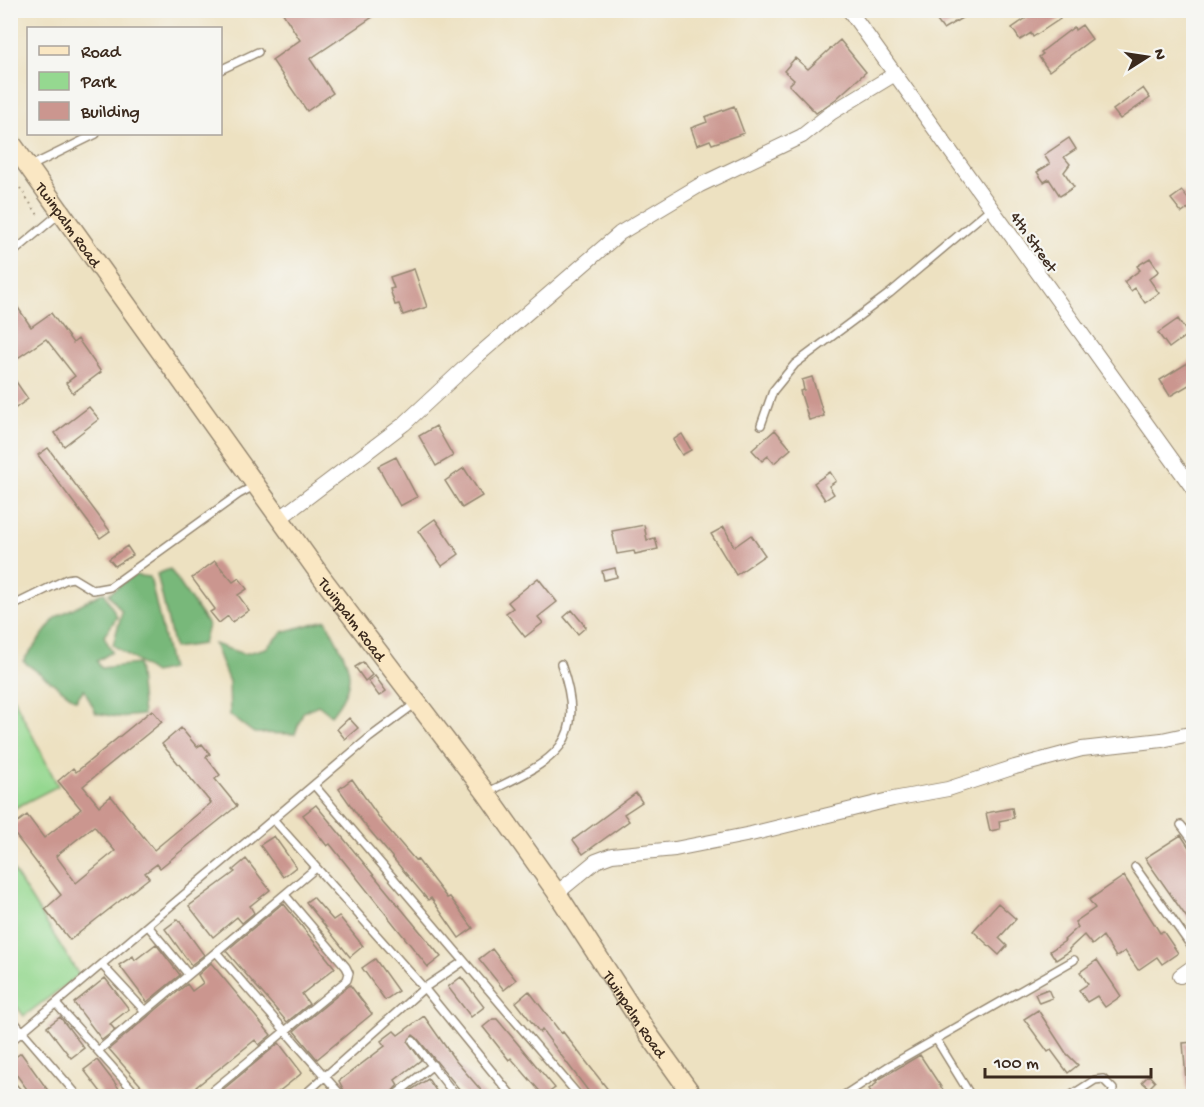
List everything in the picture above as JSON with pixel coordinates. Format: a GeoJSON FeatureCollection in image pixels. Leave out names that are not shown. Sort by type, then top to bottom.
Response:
{"type":"FeatureCollection","features":[{"type":"Feature","properties":{"kind":"main road","name":"Twinpalm Road"},"geometry":{"type":"LineString","coordinates":[[10,141],[279,519],[486,793],[557,893],[647,1032],[693,1096]]}},
{"type":"Feature","properties":{"kind":"street","name":"4th Street"},"geometry":{"type":"LineString","coordinates":[[849,10],[1194,490]]}},
{"type":"Feature","properties":{"kind":"street"},"geometry":{"type":"LineString","coordinates":[[279,519],[404,424],[475,358],[620,233],[700,185],[802,136],[831,113],[895,74]]}},
{"type":"Feature","properties":{"kind":"street"},"geometry":{"type":"LineString","coordinates":[[557,893],[596,861],[612,855],[675,849],[751,834],[893,799],[948,789],[1015,767],[1082,749],[1161,740],[1194,733]]}},
{"type":"Feature","properties":{"kind":"street"},"geometry":{"type":"LineString","coordinates":[[1180,976],[1194,966]]}},
{"type":"Feature","properties":{"kind":"lane"},"geometry":{"type":"LineString","coordinates":[[222,69],[258,52]]}},
{"type":"Feature","properties":{"kind":"lane"},"geometry":{"type":"LineString","coordinates":[[29,167],[94,135]]}},
{"type":"Feature","properties":{"kind":"lane"},"geometry":{"type":"LineString","coordinates":[[761,425],[773,391],[795,364],[890,293],[992,208]]}},
{"type":"Feature","properties":{"kind":"lane"},"geometry":{"type":"LineString","coordinates":[[10,255],[61,212]]}},
{"type":"Feature","properties":{"kind":"lane"},"geometry":{"type":"LineString","coordinates":[[10,607],[67,579],[73,578],[93,590],[110,587],[239,494],[256,485]]}},
{"type":"Feature","properties":{"kind":"lane"},"geometry":{"type":"LineString","coordinates":[[486,793],[534,771],[557,750],[569,730],[573,709],[561,664]]}},
{"type":"Feature","properties":{"kind":"lane"},"geometry":{"type":"LineString","coordinates":[[10,1042],[57,1005],[369,738],[418,702]]}},
{"type":"Feature","properties":{"kind":"lane"},"geometry":{"type":"LineString","coordinates":[[314,785],[579,1096]]}},
{"type":"Feature","properties":{"kind":"lane"},"geometry":{"type":"LineString","coordinates":[[273,819],[424,988],[512,1096]]}},
{"type":"Feature","properties":{"kind":"lane"},"geometry":{"type":"LineString","coordinates":[[1181,825],[1194,842]]}},
{"type":"Feature","properties":{"kind":"lane"},"geometry":{"type":"LineString","coordinates":[[1135,867],[1194,950]]}},
{"type":"Feature","properties":{"kind":"lane"},"geometry":{"type":"LineString","coordinates":[[99,1050],[316,868]]}},
{"type":"Feature","properties":{"kind":"lane"},"geometry":{"type":"LineString","coordinates":[[206,1096],[347,980],[349,973],[285,895]]}},
{"type":"Feature","properties":{"kind":"lane"},"geometry":{"type":"LineString","coordinates":[[148,926],[188,974]]}},
{"type":"Feature","properties":{"kind":"lane"},"geometry":{"type":"LineString","coordinates":[[216,952],[342,1096]]}},
{"type":"Feature","properties":{"kind":"lane"},"geometry":{"type":"LineString","coordinates":[[847,1095],[936,1039],[1074,960]]}},
{"type":"Feature","properties":{"kind":"lane"},"geometry":{"type":"LineString","coordinates":[[303,1096],[424,988],[464,961]]}},
{"type":"Feature","properties":{"kind":"lane"},"geometry":{"type":"LineString","coordinates":[[102,965],[144,1010]]}},
{"type":"Feature","properties":{"kind":"lane"},"geometry":{"type":"LineString","coordinates":[[57,1005],[138,1096]]}},
{"type":"Feature","properties":{"kind":"lane"},"geometry":{"type":"LineString","coordinates":[[10,1017],[78,1096]]}},
{"type":"Feature","properties":{"kind":"lane"},"geometry":{"type":"LineString","coordinates":[[936,1039],[971,1096]]}},
{"type":"Feature","properties":{"kind":"lane"},"geometry":{"type":"LineString","coordinates":[[413,1041],[456,1096]]}},
{"type":"Feature","properties":{"kind":"lane"},"geometry":{"type":"LineString","coordinates":[[394,1096],[433,1065]]}},
{"type":"Feature","properties":{"kind":"lane"},"geometry":{"type":"LineString","coordinates":[[1070,1096],[1095,1080],[1103,1079],[1113,1089],[1112,1096]]}},
{"type":"Feature","properties":{"kind":"lane"},"geometry":{"type":"LineString","coordinates":[[10,1084],[21,1096]]}},
{"type":"Feature","properties":{"kind":"path"},"geometry":{"type":"LineString","coordinates":[[10,173],[45,226]]}},
{"type":"Feature","properties":{"kind":"green space"},"geometry":{"type":"Polygon","coordinates":[[[170,569],[208,625],[203,644],[174,648],[157,574],[170,569]]]}},
{"type":"Feature","properties":{"kind":"green space"},"geometry":{"type":"Polygon","coordinates":[[[133,575],[150,577],[171,669],[154,673],[113,645],[122,612],[109,594],[133,575]]]}},
{"type":"Feature","properties":{"kind":"green space"},"geometry":{"type":"Polygon","coordinates":[[[104,592],[117,617],[104,636],[112,652],[97,661],[101,668],[138,664],[143,715],[117,717],[96,713],[84,689],[76,700],[23,661],[56,617],[104,592]]]}},
{"type":"Feature","properties":{"kind":"green space"},"geometry":{"type":"Polygon","coordinates":[[[326,620],[345,658],[349,678],[347,689],[331,715],[318,705],[303,712],[295,734],[254,733],[230,715],[229,682],[214,644],[244,654],[266,648],[283,632],[326,620]]]}},
{"type":"Feature","properties":{"kind":"green space"},"geometry":{"type":"Polygon","coordinates":[[[10,691],[58,786],[11,810],[10,810],[10,691]]]}},
{"type":"Feature","properties":{"kind":"green space"},"geometry":{"type":"Polygon","coordinates":[[[10,865],[79,975],[24,1016],[11,999],[10,865]]]}},
{"type":"Feature","properties":{"kind":"building"},"geometry":{"type":"Polygon","coordinates":[[[281,10],[383,10],[310,59],[333,93],[307,111],[272,60],[300,40],[281,10]]]}},
{"type":"Feature","properties":{"kind":"building"},"geometry":{"type":"Polygon","coordinates":[[[929,10],[956,10],[962,18],[943,29],[929,10]]]}},
{"type":"Feature","properties":{"kind":"building"},"geometry":{"type":"Polygon","coordinates":[[[1038,10],[1054,10],[1060,19],[1033,37],[1031,33],[1020,40],[1012,28],[1038,10]]]}},
{"type":"Feature","properties":{"kind":"building"},"geometry":{"type":"Polygon","coordinates":[[[1082,25],[1092,39],[1049,71],[1039,57],[1043,54],[1041,52],[1074,27],[1075,30],[1082,25]]]}},
{"type":"Feature","properties":{"kind":"building"},"geometry":{"type":"Polygon","coordinates":[[[840,40],[866,72],[836,99],[816,113],[789,85],[794,80],[784,71],[795,58],[808,69],[840,40]]]}},
{"type":"Feature","properties":{"kind":"building"},"geometry":{"type":"Polygon","coordinates":[[[1143,88],[1150,98],[1120,119],[1113,110],[1143,88]]]}},
{"type":"Feature","properties":{"kind":"building"},"geometry":{"type":"Polygon","coordinates":[[[734,106],[744,133],[712,144],[710,140],[697,145],[691,128],[707,122],[705,117],[734,106]]]}},
{"type":"Feature","properties":{"kind":"building"},"geometry":{"type":"Polygon","coordinates":[[[1069,138],[1076,149],[1064,157],[1070,164],[1064,172],[1074,187],[1060,196],[1049,179],[1044,182],[1037,172],[1050,164],[1044,155],[1069,138]]]}},
{"type":"Feature","properties":{"kind":"building"},"geometry":{"type":"Polygon","coordinates":[[[1182,191],[1193,205],[1182,213],[1171,199],[1182,191]]]}},
{"type":"Feature","properties":{"kind":"building"},"geometry":{"type":"Polygon","coordinates":[[[1150,258],[1159,271],[1149,279],[1159,293],[1145,303],[1135,288],[1131,291],[1124,282],[1140,270],[1137,266],[1150,258]]]}},
{"type":"Feature","properties":{"kind":"building"},"geometry":{"type":"Polygon","coordinates":[[[414,269],[427,307],[403,315],[399,304],[395,305],[390,289],[394,288],[390,277],[414,269]]]}},
{"type":"Feature","properties":{"kind":"building"},"geometry":{"type":"Polygon","coordinates":[[[10,296],[31,327],[51,313],[73,343],[78,339],[101,372],[73,393],[66,383],[75,376],[46,339],[10,363],[10,296]]]}},
{"type":"Feature","properties":{"kind":"building"},"geometry":{"type":"Polygon","coordinates":[[[1178,319],[1188,334],[1169,348],[1158,333],[1178,319]]]}},
{"type":"Feature","properties":{"kind":"building"},"geometry":{"type":"Polygon","coordinates":[[[1194,359],[1194,382],[1170,396],[1160,380],[1194,359]]]}},
{"type":"Feature","properties":{"kind":"building"},"geometry":{"type":"Polygon","coordinates":[[[10,373],[28,399],[10,412],[10,373]]]}},
{"type":"Feature","properties":{"kind":"building"},"geometry":{"type":"Polygon","coordinates":[[[812,377],[824,416],[809,420],[800,391],[804,390],[802,380],[812,377]]]}},
{"type":"Feature","properties":{"kind":"building"},"geometry":{"type":"Polygon","coordinates":[[[89,407],[99,419],[64,446],[55,433],[89,407]]]}},
{"type":"Feature","properties":{"kind":"building"},"geometry":{"type":"Polygon","coordinates":[[[436,426],[453,456],[436,466],[419,436],[436,426]]]}},
{"type":"Feature","properties":{"kind":"building"},"geometry":{"type":"Polygon","coordinates":[[[775,430],[791,449],[774,463],[768,456],[762,461],[752,450],[775,430]]]}},
{"type":"Feature","properties":{"kind":"building"},"geometry":{"type":"Polygon","coordinates":[[[682,434],[691,450],[682,455],[673,440],[682,434]]]}},
{"type":"Feature","properties":{"kind":"building"},"geometry":{"type":"Polygon","coordinates":[[[48,448],[110,531],[100,538],[38,455],[48,448]]]}},
{"type":"Feature","properties":{"kind":"building"},"geometry":{"type":"Polygon","coordinates":[[[396,457],[417,497],[400,506],[378,466],[396,457]]]}},
{"type":"Feature","properties":{"kind":"building"},"geometry":{"type":"Polygon","coordinates":[[[464,468],[482,496],[462,508],[445,481],[464,468]]]}},
{"type":"Feature","properties":{"kind":"building"},"geometry":{"type":"Polygon","coordinates":[[[830,472],[836,481],[829,486],[834,494],[825,500],[814,483],[830,472]]]}},
{"type":"Feature","properties":{"kind":"building"},"geometry":{"type":"Polygon","coordinates":[[[435,519],[459,554],[442,566],[418,531],[435,519]]]}},
{"type":"Feature","properties":{"kind":"building"},"geometry":{"type":"Polygon","coordinates":[[[644,525],[647,540],[655,538],[658,549],[635,554],[634,551],[617,554],[612,531],[644,525]]]}},
{"type":"Feature","properties":{"kind":"building"},"geometry":{"type":"Polygon","coordinates":[[[724,527],[734,547],[751,535],[765,555],[736,575],[711,534],[724,527]]]}},
{"type":"Feature","properties":{"kind":"building"},"geometry":{"type":"Polygon","coordinates":[[[127,546],[133,555],[115,566],[109,559],[127,546]]]}},
{"type":"Feature","properties":{"kind":"building"},"geometry":{"type":"Polygon","coordinates":[[[215,561],[233,582],[239,578],[247,589],[238,595],[249,610],[232,622],[228,616],[219,623],[210,612],[215,609],[192,578],[215,561]]]}},
{"type":"Feature","properties":{"kind":"building"},"geometry":{"type":"Polygon","coordinates":[[[615,568],[617,577],[604,580],[602,571],[615,568]]]}},
{"type":"Feature","properties":{"kind":"building"},"geometry":{"type":"Polygon","coordinates":[[[538,578],[557,602],[538,617],[543,623],[525,637],[506,613],[513,608],[508,602],[538,578]]]}},
{"type":"Feature","properties":{"kind":"building"},"geometry":{"type":"Polygon","coordinates":[[[572,610],[586,627],[578,634],[564,617],[572,610]]]}},
{"type":"Feature","properties":{"kind":"building"},"geometry":{"type":"Polygon","coordinates":[[[363,662],[372,675],[365,681],[355,667],[363,662]]]}},
{"type":"Feature","properties":{"kind":"building"},"geometry":{"type":"Polygon","coordinates":[[[375,676],[386,691],[379,696],[368,681],[375,676]]]}},
{"type":"Feature","properties":{"kind":"building"},"geometry":{"type":"Polygon","coordinates":[[[152,710],[162,722],[83,786],[99,806],[111,796],[154,850],[211,803],[162,744],[181,728],[197,747],[202,744],[210,754],[206,757],[220,775],[215,779],[237,806],[160,868],[157,864],[145,873],[149,878],[70,940],[45,909],[61,895],[10,828],[27,815],[44,838],[81,809],[58,781],[73,768],[76,772],[152,710]],[[94,826],[56,856],[76,883],[115,851],[94,826]]]}},
{"type":"Feature","properties":{"kind":"building"},"geometry":{"type":"Polygon","coordinates":[[[349,718],[358,728],[345,739],[337,729],[349,718]]]}},
{"type":"Feature","properties":{"kind":"building"},"geometry":{"type":"Polygon","coordinates":[[[352,779],[383,823],[415,860],[417,859],[447,898],[450,897],[473,928],[459,938],[431,898],[428,900],[361,820],[339,789],[352,779]]]}},
{"type":"Feature","properties":{"kind":"building"},"geometry":{"type":"Polygon","coordinates":[[[636,793],[642,802],[624,814],[629,821],[583,854],[573,840],[636,793]]]}},
{"type":"Feature","properties":{"kind":"building"},"geometry":{"type":"Polygon","coordinates":[[[316,805],[441,957],[428,967],[330,844],[327,846],[303,815],[316,805]]]}},
{"type":"Feature","properties":{"kind":"building"},"geometry":{"type":"Polygon","coordinates":[[[1012,808],[1014,818],[999,821],[1000,829],[990,831],[986,813],[1012,808]]]}},
{"type":"Feature","properties":{"kind":"building"},"geometry":{"type":"Polygon","coordinates":[[[1181,835],[1194,855],[1194,928],[1145,858],[1181,835]]]}},
{"type":"Feature","properties":{"kind":"building"},"geometry":{"type":"Polygon","coordinates":[[[274,836],[296,867],[283,877],[260,845],[274,836]]]}},
{"type":"Feature","properties":{"kind":"building"},"geometry":{"type":"Polygon","coordinates":[[[246,859],[270,890],[250,906],[254,913],[242,923],[237,917],[213,937],[189,906],[235,872],[233,870],[246,859]]]}},
{"type":"Feature","properties":{"kind":"building"},"geometry":{"type":"Polygon","coordinates":[[[1124,876],[1160,933],[1163,931],[1178,953],[1162,964],[1157,957],[1138,970],[1125,951],[1116,957],[1103,936],[1092,945],[1084,935],[1069,949],[1070,951],[1056,960],[1050,951],[1065,941],[1078,927],[1075,922],[1095,908],[1089,900],[1124,876]]]}},
{"type":"Feature","properties":{"kind":"building"},"geometry":{"type":"Polygon","coordinates":[[[313,897],[333,920],[339,916],[363,946],[350,957],[306,902],[313,897]]]}},
{"type":"Feature","properties":{"kind":"building"},"geometry":{"type":"Polygon","coordinates":[[[283,903],[335,968],[302,994],[309,1004],[287,1022],[226,951],[283,903]]]}},
{"type":"Feature","properties":{"kind":"building"},"geometry":{"type":"Polygon","coordinates":[[[998,903],[1016,919],[999,938],[1007,946],[999,955],[973,931],[998,903]]]}},
{"type":"Feature","properties":{"kind":"building"},"geometry":{"type":"Polygon","coordinates":[[[178,919],[204,955],[191,965],[165,929],[178,919]]]}},
{"type":"Feature","properties":{"kind":"building"},"geometry":{"type":"Polygon","coordinates":[[[156,944],[180,975],[147,1002],[119,965],[133,956],[135,960],[156,944]]]}},
{"type":"Feature","properties":{"kind":"building"},"geometry":{"type":"Polygon","coordinates":[[[492,949],[516,980],[504,990],[479,959],[492,949]]]}},
{"type":"Feature","properties":{"kind":"building"},"geometry":{"type":"Polygon","coordinates":[[[375,959],[398,991],[385,1000],[362,968],[375,959]]]}},
{"type":"Feature","properties":{"kind":"building"},"geometry":{"type":"Polygon","coordinates":[[[1097,960],[1121,996],[1105,1007],[1097,996],[1087,1002],[1079,990],[1088,984],[1080,972],[1097,960]]]}},
{"type":"Feature","properties":{"kind":"building"},"geometry":{"type":"Polygon","coordinates":[[[211,963],[271,1035],[259,1045],[255,1040],[188,1096],[150,1096],[109,1049],[187,984],[192,991],[203,983],[198,975],[211,963]]]}},
{"type":"Feature","properties":{"kind":"building"},"geometry":{"type":"Polygon","coordinates":[[[461,977],[484,1007],[471,1017],[448,987],[461,977]]]}},
{"type":"Feature","properties":{"kind":"building"},"geometry":{"type":"Polygon","coordinates":[[[105,978],[129,1009],[110,1024],[115,1030],[102,1040],[74,1003],[105,978]]]}},
{"type":"Feature","properties":{"kind":"building"},"geometry":{"type":"Polygon","coordinates":[[[350,985],[372,1014],[317,1059],[294,1031],[350,985]]]}},
{"type":"Feature","properties":{"kind":"building"},"geometry":{"type":"Polygon","coordinates":[[[1048,989],[1052,998],[1039,1003],[1035,994],[1048,989]]]}},
{"type":"Feature","properties":{"kind":"building"},"geometry":{"type":"Polygon","coordinates":[[[529,991],[613,1096],[592,1096],[542,1030],[540,1033],[516,1002],[529,991]]]}},
{"type":"Feature","properties":{"kind":"building"},"geometry":{"type":"Polygon","coordinates":[[[1038,1010],[1066,1053],[1078,1065],[1068,1073],[1051,1050],[1048,1052],[1024,1019],[1038,1010]]]}},
{"type":"Feature","properties":{"kind":"building"},"geometry":{"type":"Polygon","coordinates":[[[424,1016],[455,1060],[486,1096],[465,1096],[413,1035],[408,1042],[421,1060],[395,1080],[398,1085],[388,1096],[347,1096],[339,1081],[385,1046],[381,1041],[394,1031],[398,1035],[424,1016]]]}},
{"type":"Feature","properties":{"kind":"building"},"geometry":{"type":"Polygon","coordinates":[[[60,1017],[84,1048],[71,1058],[47,1027],[60,1017]]]}},
{"type":"Feature","properties":{"kind":"building"},"geometry":{"type":"Polygon","coordinates":[[[493,1019],[497,1019],[555,1088],[544,1096],[511,1058],[509,1060],[483,1027],[493,1019]]]}},
{"type":"Feature","properties":{"kind":"building"},"geometry":{"type":"Polygon","coordinates":[[[1194,1042],[1194,1090],[1187,1091],[1183,1043],[1194,1042]]]}},
{"type":"Feature","properties":{"kind":"building"},"geometry":{"type":"Polygon","coordinates":[[[279,1043],[302,1073],[273,1096],[226,1096],[221,1091],[279,1043]]]}},
{"type":"Feature","properties":{"kind":"building"},"geometry":{"type":"Polygon","coordinates":[[[21,1053],[52,1096],[32,1096],[10,1066],[10,1061],[21,1053]]]}},
{"type":"Feature","properties":{"kind":"building"},"geometry":{"type":"Polygon","coordinates":[[[920,1055],[947,1096],[874,1096],[869,1089],[877,1083],[876,1081],[920,1055]]]}},
{"type":"Feature","properties":{"kind":"building"},"geometry":{"type":"Polygon","coordinates":[[[97,1060],[121,1091],[114,1096],[104,1096],[84,1070],[97,1060]]]}},
{"type":"Feature","properties":{"kind":"building"},"geometry":{"type":"Polygon","coordinates":[[[1149,1075],[1155,1082],[1149,1088],[1142,1082],[1149,1075]]]}},
{"type":"Feature","properties":{"kind":"building"},"geometry":{"type":"Polygon","coordinates":[[[428,1079],[437,1092],[431,1096],[402,1096],[428,1079]]]}}]}
